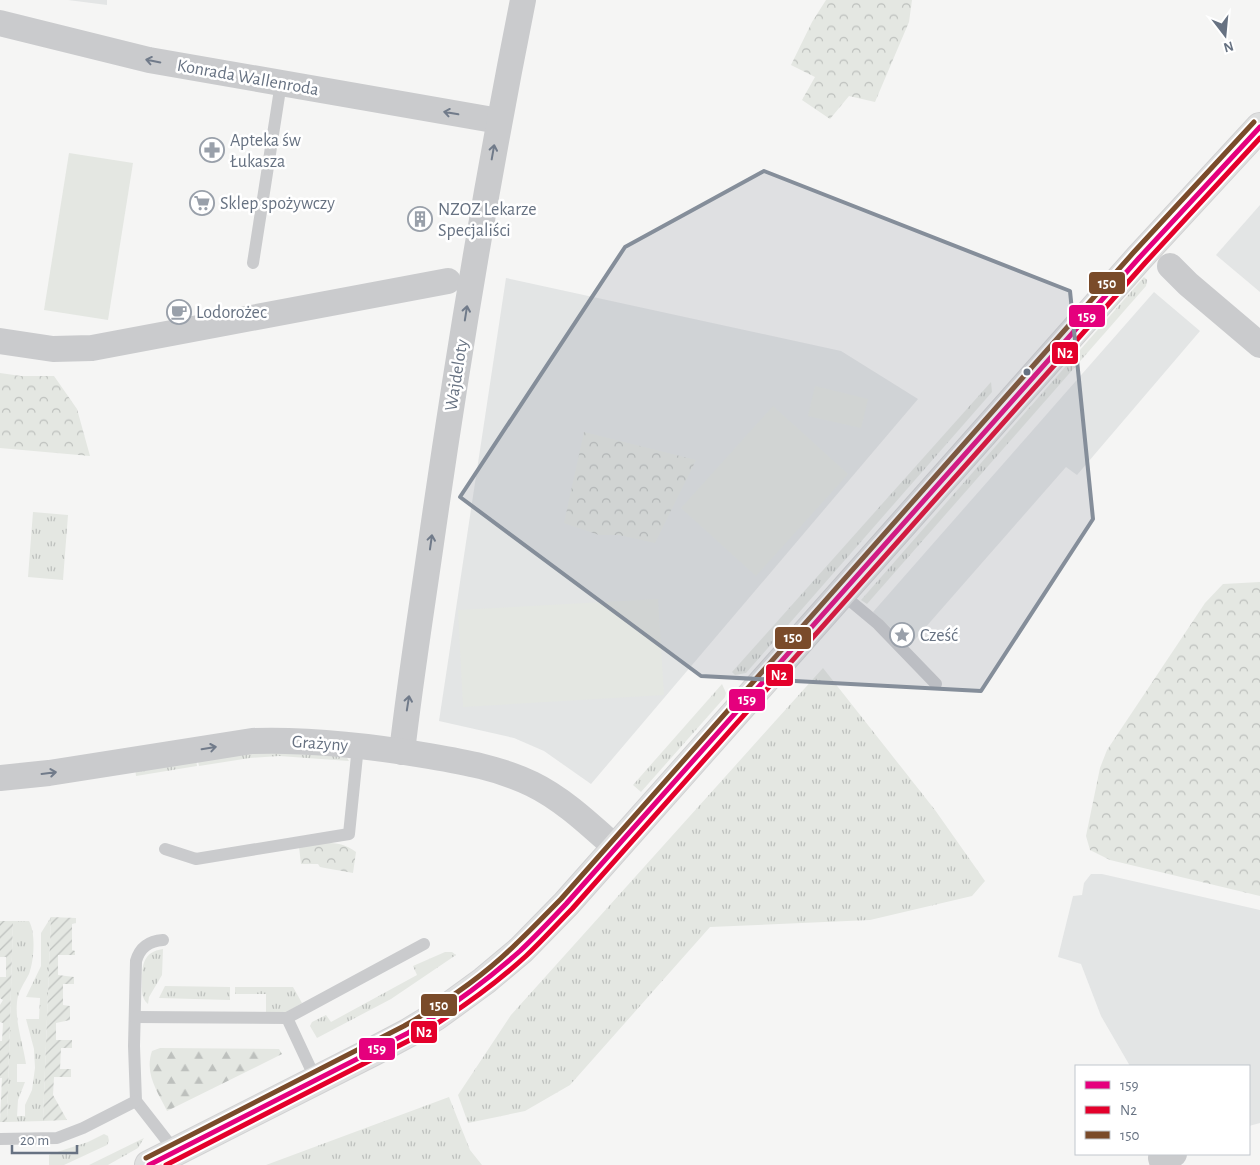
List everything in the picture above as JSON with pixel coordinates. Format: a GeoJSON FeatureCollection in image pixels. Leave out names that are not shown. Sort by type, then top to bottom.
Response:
{"type":"FeatureCollection","features":[{"type":"Feature","properties":{"kind":"street","name":"Wajdeloty"},"geometry":{"type":"LineString","coordinates":[[402,752],[446,436],[499,121],[523,0]]}},
{"type":"Feature","properties":{"kind":"street","name":"Konrada Wallenroda"},"geometry":{"type":"LineString","coordinates":[[0,23],[148,60],[499,121]]}},
{"type":"Feature","properties":{"kind":"street"},"geometry":{"type":"LineString","coordinates":[[149,1165],[179,1158],[316,1080],[408,1033],[484,981],[542,930],[1149,247],[1260,127]]}},
{"type":"Feature","properties":{"kind":"street"},"geometry":{"type":"LineString","coordinates":[[1170,266],[1188,284],[1260,345]]}},
{"type":"Feature","properties":{"kind":"street"},"geometry":{"type":"LineString","coordinates":[[0,341],[53,348],[92,348],[448,281]]}},
{"type":"Feature","properties":{"kind":"street","name":"Grażyny"},"geometry":{"type":"LineString","coordinates":[[0,778],[49,773],[252,742],[283,740],[358,746],[471,764],[503,772],[533,784],[563,804],[616,848]]}},
{"type":"Feature","properties":{"kind":"street"},"geometry":{"type":"LineString","coordinates":[[1163,1165],[1161,1158],[1171,1155]]}},
{"type":"Feature","properties":{"kind":"lane"},"geometry":{"type":"LineString","coordinates":[[253,263],[282,83]]}},
{"type":"Feature","properties":{"kind":"lane"},"geometry":{"type":"LineString","coordinates":[[1149,247],[1170,266]]}},
{"type":"Feature","properties":{"kind":"lane"},"geometry":{"type":"LineString","coordinates":[[842,594],[878,624],[936,684]]}},
{"type":"Feature","properties":{"kind":"lane"},"geometry":{"type":"LineString","coordinates":[[164,849],[196,859],[349,834],[358,746]]}},
{"type":"Feature","properties":{"kind":"lane"},"geometry":{"type":"LineString","coordinates":[[163,940],[148,943],[138,954],[135,1017],[136,1101],[179,1158]]}},
{"type":"Feature","properties":{"kind":"lane"},"geometry":{"type":"LineString","coordinates":[[135,1017],[287,1018],[424,944]]}},
{"type":"Feature","properties":{"kind":"lane"},"geometry":{"type":"LineString","coordinates":[[287,1018],[316,1080]]}},
{"type":"Feature","properties":{"kind":"lane"},"geometry":{"type":"LineString","coordinates":[[0,1139],[57,1138],[83,1128],[136,1101]]}},
{"type":"Feature","properties":{"kind":"highlighted area"},"geometry":{"type":"Polygon","coordinates":[[[764,171],[1070,291],[1093,519],[981,691],[701,676],[460,497],[625,247],[764,171]]]}},
{"type":"Feature","properties":{"kind":"shaded area"},"geometry":{"type":"Polygon","coordinates":[[[68,0],[107,0],[107,5],[68,0]]]}},
{"type":"Feature","properties":{"kind":"shaded area"},"geometry":{"type":"Polygon","coordinates":[[[1260,205],[1260,292],[1216,255],[1260,205]]]}},
{"type":"Feature","properties":{"kind":"shaded area"},"geometry":{"type":"Polygon","coordinates":[[[506,278],[841,351],[918,399],[591,784],[544,751],[514,738],[439,721],[506,278]]]}},
{"type":"Feature","properties":{"kind":"shaded area"},"geometry":{"type":"Polygon","coordinates":[[[1154,292],[1200,331],[1077,475],[1066,467],[910,645],[873,612],[1154,292]]]}},
{"type":"Feature","properties":{"kind":"shaded area"},"geometry":{"type":"Polygon","coordinates":[[[1091,874],[1102,874],[1260,910],[1260,1123],[1250,1126],[1250,1065],[1129,1065],[1101,1016],[1081,964],[1058,957],[1073,896],[1082,895],[1084,883],[1091,874]]]}},
{"type":"Feature","properties":{"kind":"green space"},"geometry":{"type":"Polygon","coordinates":[[[826,0],[912,0],[909,22],[875,102],[849,96],[830,119],[802,100],[815,77],[791,65],[812,22],[826,0]]]}},
{"type":"Feature","properties":{"kind":"green space"},"geometry":{"type":"Polygon","coordinates":[[[69,153],[133,163],[108,320],[44,310],[69,153]]]}},
{"type":"Feature","properties":{"kind":"green space"},"geometry":{"type":"Polygon","coordinates":[[[1144,277],[1147,280],[1146,286],[867,604],[861,600],[1144,277]]]}},
{"type":"Feature","properties":{"kind":"green space"},"geometry":{"type":"Polygon","coordinates":[[[0,373],[21,376],[54,376],[77,409],[90,456],[0,448],[0,373]]]}},
{"type":"Feature","properties":{"kind":"green space"},"geometry":{"type":"Polygon","coordinates":[[[991,382],[992,392],[746,673],[735,675],[732,672],[991,382]]]}},
{"type":"Feature","properties":{"kind":"green space"},"geometry":{"type":"Polygon","coordinates":[[[815,386],[868,399],[861,428],[808,416],[815,386]]]}},
{"type":"Feature","properties":{"kind":"green space"},"geometry":{"type":"Polygon","coordinates":[[[773,406],[848,474],[756,576],[681,508],[773,406]]]}},
{"type":"Feature","properties":{"kind":"green space"},"geometry":{"type":"Polygon","coordinates":[[[584,432],[696,460],[655,543],[619,535],[599,535],[564,523],[584,432]]]}},
{"type":"Feature","properties":{"kind":"green space"},"geometry":{"type":"Polygon","coordinates":[[[33,512],[68,515],[63,580],[28,577],[33,512]]]}},
{"type":"Feature","properties":{"kind":"green space"},"geometry":{"type":"Polygon","coordinates":[[[1260,582],[1260,896],[1110,860],[1090,850],[1086,836],[1100,768],[1107,750],[1205,603],[1223,584],[1260,582]]]}},
{"type":"Feature","properties":{"kind":"green space"},"geometry":{"type":"Polygon","coordinates":[[[658,599],[664,695],[463,707],[458,610],[658,599]]]}},
{"type":"Feature","properties":{"kind":"green space"},"geometry":{"type":"Polygon","coordinates":[[[823,668],[935,810],[985,881],[972,896],[870,920],[710,927],[570,1085],[525,1111],[468,1123],[458,1095],[511,1015],[823,668]]]}},
{"type":"Feature","properties":{"kind":"green space"},"geometry":{"type":"Polygon","coordinates":[[[722,684],[726,693],[725,697],[641,792],[633,785],[722,684]]]}},
{"type":"Feature","properties":{"kind":"green space"},"geometry":{"type":"Polygon","coordinates":[[[229,751],[346,756],[349,761],[279,756],[250,758],[199,766],[197,757],[229,751]]]}},
{"type":"Feature","properties":{"kind":"green space"},"geometry":{"type":"Polygon","coordinates":[[[196,757],[197,766],[136,776],[135,767],[196,757]]]}},
{"type":"Feature","properties":{"kind":"green space"},"geometry":{"type":"Polygon","coordinates":[[[325,843],[341,844],[356,852],[353,873],[320,867],[318,864],[301,864],[299,847],[325,843]]]}},
{"type":"Feature","properties":{"kind":"green space"},"geometry":{"type":"Polygon","coordinates":[[[51,917],[43,1121],[7,1122],[13,921],[29,921],[33,933],[31,968],[17,1002],[18,1025],[26,1064],[17,1064],[17,1082],[25,1082],[18,1100],[17,1116],[25,1116],[25,1105],[32,1090],[35,1068],[34,1049],[26,1019],[39,1019],[40,998],[26,997],[41,966],[41,933],[51,917]]]}},
{"type":"Feature","properties":{"kind":"green space"},"geometry":{"type":"Polygon","coordinates":[[[51,917],[76,918],[76,923],[72,924],[72,950],[75,951],[75,955],[58,955],[58,975],[74,977],[74,984],[63,984],[63,1005],[70,1006],[70,1020],[56,1023],[56,1040],[72,1040],[72,1048],[61,1048],[60,1069],[71,1069],[71,1077],[54,1077],[53,1095],[67,1120],[43,1121],[51,917]]]}},
{"type":"Feature","properties":{"kind":"green space"},"geometry":{"type":"Polygon","coordinates":[[[0,921],[13,921],[7,1122],[0,1122],[2,1078],[0,1078],[0,1041],[2,1041],[3,1023],[0,1022],[0,1005],[3,1000],[0,998],[0,977],[6,977],[6,957],[0,957],[0,921]]]}},
{"type":"Feature","properties":{"kind":"green space"},"geometry":{"type":"Polygon","coordinates":[[[163,949],[162,975],[149,997],[148,1004],[142,994],[143,965],[151,953],[163,949]]]}},
{"type":"Feature","properties":{"kind":"green space"},"geometry":{"type":"Polygon","coordinates":[[[445,952],[452,952],[456,955],[391,999],[317,1038],[310,1026],[312,1022],[326,1015],[331,1022],[417,975],[413,966],[445,952]]]}},
{"type":"Feature","properties":{"kind":"green space"},"geometry":{"type":"Polygon","coordinates":[[[165,986],[230,987],[230,1000],[159,998],[165,986]]]}},
{"type":"Feature","properties":{"kind":"green space"},"geometry":{"type":"Polygon","coordinates":[[[235,987],[293,987],[302,1003],[285,1013],[266,1014],[266,994],[235,994],[235,987]]]}},
{"type":"Feature","properties":{"kind":"green space"},"geometry":{"type":"Polygon","coordinates":[[[160,1048],[279,1049],[282,1054],[167,1111],[153,1083],[150,1067],[152,1051],[160,1048]]]}},
{"type":"Feature","properties":{"kind":"green space"},"geometry":{"type":"Polygon","coordinates":[[[449,1097],[470,1150],[482,1165],[266,1165],[449,1097]]]}},
{"type":"Feature","properties":{"kind":"green space"},"geometry":{"type":"Polygon","coordinates":[[[104,1134],[108,1136],[109,1141],[107,1145],[64,1165],[49,1165],[49,1155],[88,1142],[104,1134]]]}},
{"type":"Feature","properties":{"kind":"green space"},"geometry":{"type":"Polygon","coordinates":[[[144,1138],[138,1148],[108,1165],[89,1165],[144,1138]]]}},
{"type":"Feature","properties":{"kind":"transit line","name":"150"},"geometry":{"type":"LineString","coordinates":[[146,1158],[404,1026],[463,988],[504,955],[561,899],[1133,253],[1254,122]]}},
{"type":"Feature","properties":{"kind":"transit line","name":"159"},"geometry":{"type":"LineString","coordinates":[[149,1165],[408,1033],[466,995],[520,951],[566,904],[1139,258],[1260,127]]}},
{"type":"Feature","properties":{"kind":"transit line","name":"N2"},"geometry":{"type":"LineString","coordinates":[[166,1165],[412,1039],[471,1000],[526,956],[572,909],[1145,263],[1260,138]]}},
{"type":"Feature","properties":{"kind":"place","name":"Apteka św Łukasza"},"geometry":{"type":"Point","coordinates":[212,150]}},
{"type":"Feature","properties":{"kind":"place","name":"Sklep spożywczy"},"geometry":{"type":"Point","coordinates":[202,203]}},
{"type":"Feature","properties":{"kind":"place","name":"NZOZ Lekarze Specjaliści"},"geometry":{"type":"Point","coordinates":[420,219]}},
{"type":"Feature","properties":{"kind":"place","name":"Lodorożec"},"geometry":{"type":"Point","coordinates":[179,312]}},
{"type":"Feature","properties":{"kind":"place","name":"Cześć"},"geometry":{"type":"Point","coordinates":[902,635]}}]}
